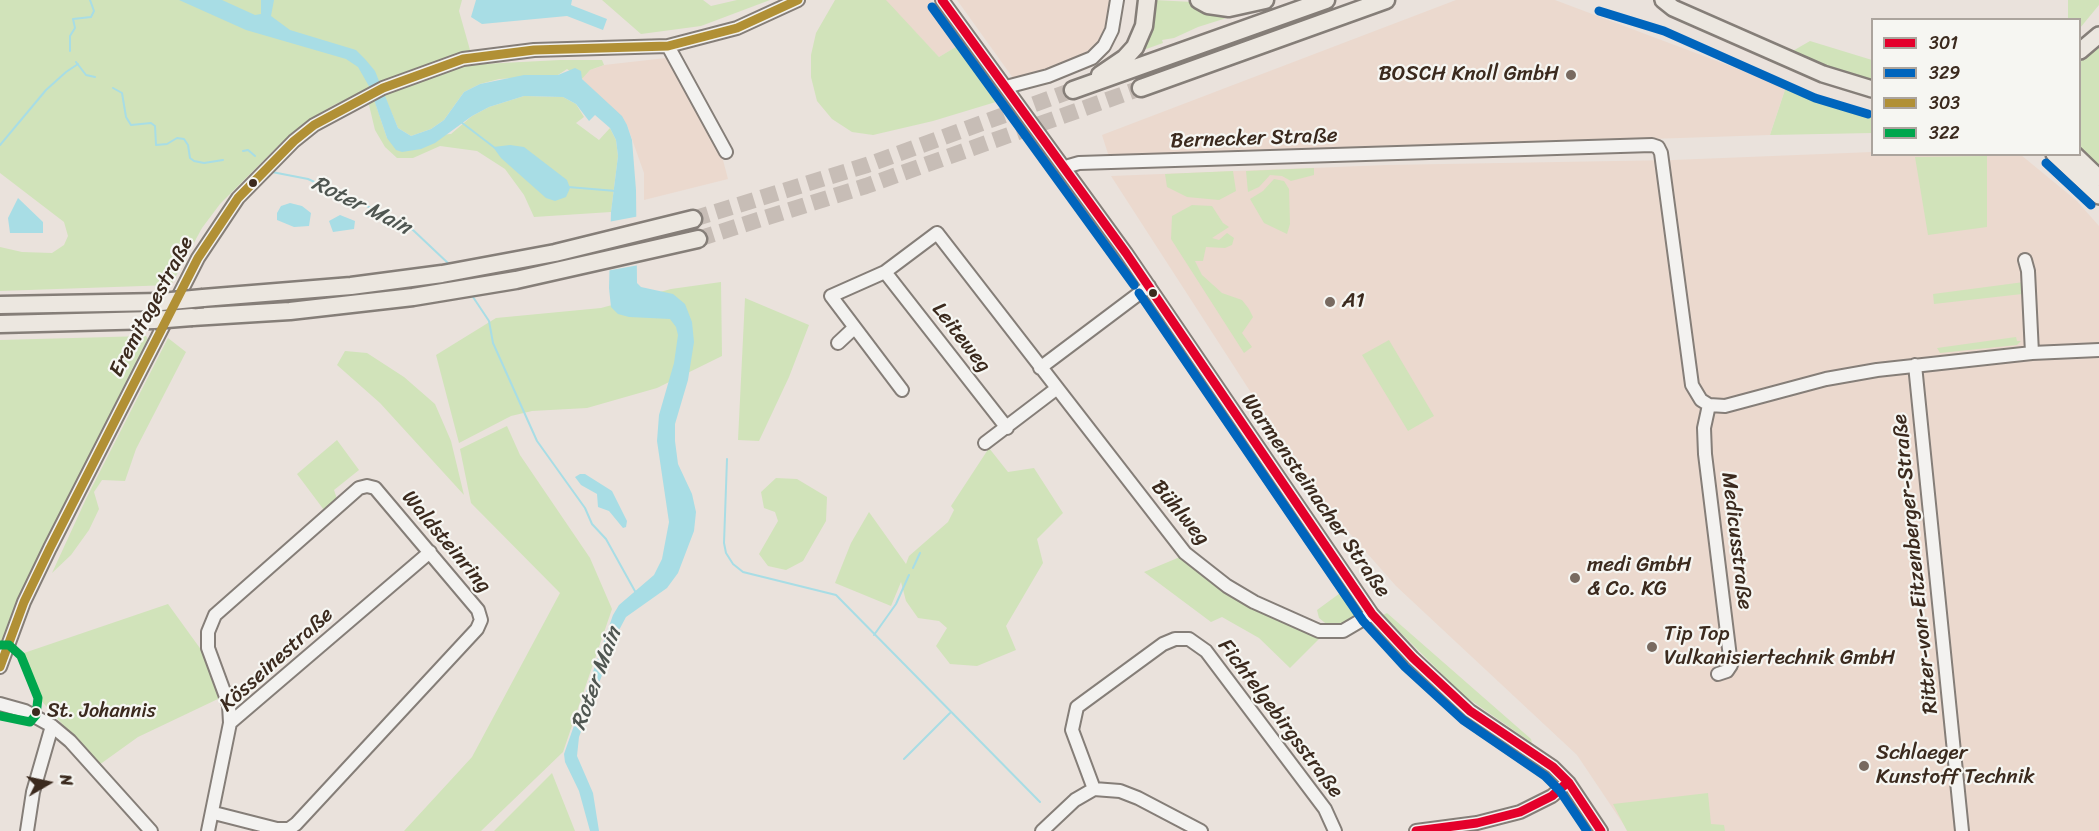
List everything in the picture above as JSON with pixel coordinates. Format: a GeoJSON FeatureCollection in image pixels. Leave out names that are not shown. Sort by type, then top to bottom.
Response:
{"type":"FeatureCollection","features":[{"type":"Feature","properties":{"kind":"highway"},"geometry":{"type":"LineString","coordinates":[[1148,0],[1146,20],[1135,47],[1109,70],[1073,90],[1326,0]]}},
{"type":"Feature","properties":{"kind":"highway"},"geometry":{"type":"LineString","coordinates":[[1199,0],[1208,5],[1229,8],[1265,0]]}},
{"type":"Feature","properties":{"kind":"highway"},"geometry":{"type":"LineString","coordinates":[[1141,88],[1386,0]]}},
{"type":"Feature","properties":{"kind":"highway"},"geometry":{"type":"LineString","coordinates":[[0,305],[161,302],[351,286],[504,263],[693,219]]}},
{"type":"Feature","properties":{"kind":"highway"},"geometry":{"type":"LineString","coordinates":[[0,324],[154,320],[302,310],[456,291],[652,251],[698,239]]}},
{"type":"Feature","properties":{"kind":"main road"},"geometry":{"type":"LineString","coordinates":[[1663,0],[1672,8],[1823,74],[1871,89]]}},
{"type":"Feature","properties":{"kind":"main road"},"geometry":{"type":"LineString","coordinates":[[2081,49],[2099,35]]}},
{"type":"Feature","properties":{"kind":"main road"},"geometry":{"type":"LineString","coordinates":[[2056,156],[2099,196]]}},
{"type":"Feature","properties":{"kind":"main road"},"geometry":{"type":"LineString","coordinates":[[2076,156],[2099,178]]}},
{"type":"Feature","properties":{"kind":"street","name":"Eremitagestraße"},"geometry":{"type":"LineString","coordinates":[[0,666],[24,602],[50,548],[198,258],[223,218],[267,167],[314,125],[383,88],[463,59],[534,51],[668,46],[737,28],[798,0]]}},
{"type":"Feature","properties":{"kind":"street"},"geometry":{"type":"LineString","coordinates":[[942,0],[1065,167]]}},
{"type":"Feature","properties":{"kind":"street"},"geometry":{"type":"LineString","coordinates":[[1006,87],[1048,76],[1092,58],[1104,46],[1112,30],[1118,0]]}},
{"type":"Feature","properties":{"kind":"street"},"geometry":{"type":"LineString","coordinates":[[668,46],[726,152]]}},
{"type":"Feature","properties":{"kind":"street","name":"Bernecker Straße"},"geometry":{"type":"LineString","coordinates":[[1065,167],[1079,163],[1652,145],[1658,147],[1661,153],[1692,385],[1701,400],[1709,405]]}},
{"type":"Feature","properties":{"kind":"street","name":"Warmensteinacher Straße"},"geometry":{"type":"LineString","coordinates":[[1065,167],[1149,286],[1372,614],[1413,658],[1470,711],[1553,767],[1568,782],[1601,831]]}},
{"type":"Feature","properties":{"kind":"street","name":"Bühlweg"},"geometry":{"type":"LineString","coordinates":[[885,272],[937,233],[1181,548],[1203,568],[1254,602],[1319,631],[1342,631],[1372,614]]}},
{"type":"Feature","properties":{"kind":"street"},"geometry":{"type":"LineString","coordinates":[[2025,260],[2028,271],[2032,353]]}},
{"type":"Feature","properties":{"kind":"street"},"geometry":{"type":"LineString","coordinates":[[885,272],[832,293],[831,299],[902,390]]}},
{"type":"Feature","properties":{"kind":"street","name":"Leiteweg"},"geometry":{"type":"LineString","coordinates":[[885,272],[1007,428]]}},
{"type":"Feature","properties":{"kind":"street"},"geometry":{"type":"LineString","coordinates":[[1040,368],[1149,286]]}},
{"type":"Feature","properties":{"kind":"street"},"geometry":{"type":"LineString","coordinates":[[838,343],[854,328]]}},
{"type":"Feature","properties":{"kind":"street"},"geometry":{"type":"LineString","coordinates":[[1709,405],[1725,405],[1826,379],[1915,365],[2032,353],[2099,350]]}},
{"type":"Feature","properties":{"kind":"street","name":"Ritter-von-Eitzenberger-Straße"},"geometry":{"type":"LineString","coordinates":[[1915,365],[1962,831]]}},
{"type":"Feature","properties":{"kind":"street"},"geometry":{"type":"LineString","coordinates":[[985,443],[1056,389]]}},
{"type":"Feature","properties":{"kind":"street","name":"Medicusstraße"},"geometry":{"type":"LineString","coordinates":[[1709,405],[1704,428],[1705,454],[1731,665],[1727,671],[1718,674]]}},
{"type":"Feature","properties":{"kind":"street","name":"Waldsteinring"},"geometry":{"type":"LineString","coordinates":[[214,813],[277,829],[289,829],[477,629],[481,620],[478,610],[375,488],[367,486],[359,488],[215,615],[210,624],[208,648],[229,705],[230,723]]}},
{"type":"Feature","properties":{"kind":"street","name":"Kösseinestraße"},"geometry":{"type":"LineString","coordinates":[[208,831],[214,813],[230,723],[430,552]]}},
{"type":"Feature","properties":{"kind":"street","name":"Fichtelgebirgsstraße"},"geometry":{"type":"LineString","coordinates":[[1094,789],[1072,730],[1077,707],[1166,643],[1189,639],[1206,651],[1325,809],[1335,831]]}},
{"type":"Feature","properties":{"kind":"street"},"geometry":{"type":"LineString","coordinates":[[0,704],[26,711],[52,726],[70,741],[151,831]]}},
{"type":"Feature","properties":{"kind":"street"},"geometry":{"type":"LineString","coordinates":[[27,831],[33,792],[52,726]]}},
{"type":"Feature","properties":{"kind":"street"},"geometry":{"type":"LineString","coordinates":[[1416,831],[1478,827],[1534,806],[1568,782]]}},
{"type":"Feature","properties":{"kind":"street"},"geometry":{"type":"LineString","coordinates":[[1042,831],[1075,800],[1094,789],[1120,791],[1138,798],[1196,830]]}},
{"type":"Feature","properties":{"kind":"street"},"geometry":{"type":"LineString","coordinates":[[137,817],[137,831]]}},
{"type":"Feature","properties":{"kind":"shaded area"},"geometry":{"type":"Polygon","coordinates":[[[884,0],[930,0],[959,45],[939,57],[884,0]]]}},
{"type":"Feature","properties":{"kind":"shaded area"},"geometry":{"type":"Polygon","coordinates":[[[957,0],[1114,0],[1105,32],[1098,45],[1065,64],[1013,78],[957,0]]]}},
{"type":"Feature","properties":{"kind":"shaded area"},"geometry":{"type":"Polygon","coordinates":[[[1456,0],[1555,0],[1786,87],[1770,135],[1109,157],[1102,135],[1456,0]]]}},
{"type":"Feature","properties":{"kind":"shaded area"},"geometry":{"type":"Polygon","coordinates":[[[666,58],[719,145],[728,179],[644,200],[644,173],[627,125],[582,79],[590,70],[604,65],[666,58]]]}},
{"type":"Feature","properties":{"kind":"shaded area"},"geometry":{"type":"Polygon","coordinates":[[[1871,152],[1871,156],[2022,156],[2077,201],[2099,226],[2099,831],[1628,831],[1577,755],[1396,586],[1321,501],[1111,176],[1387,165],[1673,160],[1871,152]]]}},
{"type":"Feature","properties":{"kind":"green space"},"geometry":{"type":"Polygon","coordinates":[[[0,0],[462,0],[459,11],[470,50],[380,83],[309,120],[278,146],[220,204],[202,228],[171,285],[0,291],[0,247],[22,252],[52,253],[64,245],[68,236],[64,222],[0,173],[0,0]]]}},
{"type":"Feature","properties":{"kind":"green space"},"geometry":{"type":"Polygon","coordinates":[[[602,0],[703,0],[711,6],[737,0],[770,0],[701,26],[641,34],[602,0]]]}},
{"type":"Feature","properties":{"kind":"green space"},"geometry":{"type":"Polygon","coordinates":[[[835,0],[886,0],[939,57],[959,45],[999,101],[933,121],[873,135],[852,132],[832,119],[817,101],[811,77],[811,55],[816,33],[835,0]]]}},
{"type":"Feature","properties":{"kind":"green space"},"geometry":{"type":"Polygon","coordinates":[[[1154,0],[1274,3],[1198,27],[1135,53],[1154,0]]]}},
{"type":"Feature","properties":{"kind":"green space"},"geometry":{"type":"Polygon","coordinates":[[[2068,0],[2099,0],[2099,5],[2081,27],[2081,18],[2068,18],[2068,0]]]}},
{"type":"Feature","properties":{"kind":"green space"},"geometry":{"type":"Polygon","coordinates":[[[1810,41],[1871,60],[1871,80],[1838,71],[1791,52],[1810,41]]]}},
{"type":"Feature","properties":{"kind":"green space"},"geometry":{"type":"Polygon","coordinates":[[[2099,42],[2099,169],[2081,151],[2081,60],[2099,42]]]}},
{"type":"Feature","properties":{"kind":"green space"},"geometry":{"type":"Polygon","coordinates":[[[602,60],[604,65],[590,70],[582,79],[567,69],[558,75],[499,79],[480,84],[464,92],[444,120],[431,129],[411,136],[398,128],[384,95],[463,65],[602,60]]]}},
{"type":"Feature","properties":{"kind":"green space"},"geometry":{"type":"Polygon","coordinates":[[[1786,87],[1871,112],[1871,133],[1770,135],[1786,87]]]}},
{"type":"Feature","properties":{"kind":"green space"},"geometry":{"type":"Polygon","coordinates":[[[524,96],[563,97],[576,104],[584,117],[576,123],[599,140],[610,128],[616,140],[618,156],[611,212],[534,217],[524,195],[505,169],[477,151],[440,146],[413,158],[397,158],[385,147],[375,130],[369,105],[374,99],[387,138],[451,134],[472,116],[489,107],[524,96]]]}},
{"type":"Feature","properties":{"kind":"green space"},"geometry":{"type":"Polygon","coordinates":[[[1987,156],[1987,227],[1928,235],[1915,157],[1987,156]]]}},
{"type":"Feature","properties":{"kind":"green space"},"geometry":{"type":"Polygon","coordinates":[[[1314,168],[1314,175],[1291,181],[1282,176],[1270,175],[1259,187],[1248,192],[1246,171],[1314,168]]]}},
{"type":"Feature","properties":{"kind":"green space"},"geometry":{"type":"Polygon","coordinates":[[[1233,171],[1236,191],[1219,200],[1187,197],[1167,187],[1165,174],[1233,171]]]}},
{"type":"Feature","properties":{"kind":"green space"},"geometry":{"type":"Polygon","coordinates":[[[1274,179],[1284,181],[1289,189],[1290,224],[1287,234],[1264,223],[1250,199],[1263,191],[1274,179]]]}},
{"type":"Feature","properties":{"kind":"green space"},"geometry":{"type":"Polygon","coordinates":[[[1192,205],[1212,206],[1223,223],[1229,227],[1212,238],[1219,240],[1227,233],[1234,238],[1232,245],[1225,248],[1206,247],[1203,261],[1195,261],[1202,275],[1222,293],[1242,300],[1249,309],[1253,317],[1242,333],[1252,347],[1244,353],[1171,239],[1172,216],[1192,205]]]}},
{"type":"Feature","properties":{"kind":"green space"},"geometry":{"type":"Polygon","coordinates":[[[721,282],[722,356],[657,388],[587,408],[532,411],[511,416],[459,443],[436,355],[496,318],[601,308],[671,289],[721,282]]]}},
{"type":"Feature","properties":{"kind":"green space"},"geometry":{"type":"Polygon","coordinates":[[[2024,282],[2025,290],[2022,294],[1934,304],[1933,294],[2024,282]]]}},
{"type":"Feature","properties":{"kind":"green space"},"geometry":{"type":"Polygon","coordinates":[[[745,298],[809,325],[789,377],[759,441],[738,440],[745,298]]]}},
{"type":"Feature","properties":{"kind":"green space"},"geometry":{"type":"Polygon","coordinates":[[[146,336],[148,339],[125,392],[0,657],[0,340],[146,336]]]}},
{"type":"Feature","properties":{"kind":"green space"},"geometry":{"type":"Polygon","coordinates":[[[2016,337],[2017,341],[2021,341],[2017,345],[1940,353],[1937,348],[2016,337]]]}},
{"type":"Feature","properties":{"kind":"green space"},"geometry":{"type":"Polygon","coordinates":[[[168,338],[186,352],[136,449],[125,481],[102,480],[94,492],[99,509],[89,530],[71,555],[52,573],[86,499],[168,338]]]}},
{"type":"Feature","properties":{"kind":"green space"},"geometry":{"type":"Polygon","coordinates":[[[1389,340],[1434,416],[1408,431],[1362,355],[1389,340]]]}},
{"type":"Feature","properties":{"kind":"green space"},"geometry":{"type":"Polygon","coordinates":[[[345,351],[367,353],[404,377],[435,404],[451,441],[464,495],[380,403],[337,365],[345,351]]]}},
{"type":"Feature","properties":{"kind":"green space"},"geometry":{"type":"Polygon","coordinates":[[[507,426],[520,455],[590,558],[612,609],[563,752],[481,831],[404,831],[472,757],[560,593],[471,503],[460,449],[507,426]]]}},
{"type":"Feature","properties":{"kind":"green space"},"geometry":{"type":"Polygon","coordinates":[[[337,440],[359,470],[334,490],[337,499],[324,510],[297,474],[337,440]]]}},
{"type":"Feature","properties":{"kind":"green space"},"geometry":{"type":"Polygon","coordinates":[[[989,448],[1008,472],[1034,468],[1063,513],[1037,539],[1043,563],[1006,626],[1016,650],[977,666],[950,664],[936,646],[947,628],[939,621],[918,618],[906,601],[901,582],[891,606],[835,583],[851,543],[869,512],[906,564],[909,556],[948,522],[954,510],[951,506],[989,448]]]}},
{"type":"Feature","properties":{"kind":"green space"},"geometry":{"type":"Polygon","coordinates":[[[776,478],[797,479],[827,497],[826,521],[803,561],[786,570],[768,566],[759,554],[778,521],[775,512],[764,508],[761,492],[776,478]]]}},
{"type":"Feature","properties":{"kind":"green space"},"geometry":{"type":"Polygon","coordinates":[[[1180,557],[1195,570],[1250,606],[1321,637],[1290,668],[1259,638],[1222,617],[1211,622],[1144,572],[1180,557]]]}},
{"type":"Feature","properties":{"kind":"green space"},"geometry":{"type":"Polygon","coordinates":[[[1347,588],[1356,603],[1357,614],[1345,623],[1330,627],[1319,618],[1317,610],[1347,588]]]}},
{"type":"Feature","properties":{"kind":"green space"},"geometry":{"type":"Polygon","coordinates":[[[168,604],[202,651],[220,698],[138,737],[99,765],[37,696],[21,654],[168,604]]]}},
{"type":"Feature","properties":{"kind":"green space"},"geometry":{"type":"Polygon","coordinates":[[[1387,613],[1531,739],[1532,743],[1463,695],[1383,615],[1387,613]]]}},
{"type":"Feature","properties":{"kind":"green space"},"geometry":{"type":"Polygon","coordinates":[[[552,773],[575,831],[494,831],[552,773]]]}},
{"type":"Feature","properties":{"kind":"green space"},"geometry":{"type":"Polygon","coordinates":[[[1708,793],[1711,824],[1724,825],[1725,831],[1627,831],[1613,804],[1708,793]]]}},
{"type":"Feature","properties":{"kind":"water"},"geometry":{"type":"Polygon","coordinates":[[[179,0],[222,0],[255,15],[261,14],[261,0],[274,0],[271,16],[290,30],[356,50],[375,71],[398,128],[411,136],[431,129],[444,120],[464,92],[480,84],[524,75],[558,75],[575,68],[581,71],[582,79],[622,116],[627,125],[632,140],[636,190],[637,283],[641,287],[673,294],[685,304],[692,322],[694,342],[688,380],[675,424],[675,441],[678,464],[692,494],[696,512],[694,531],[678,573],[667,588],[626,617],[618,632],[579,737],[577,756],[593,793],[599,831],[590,831],[579,791],[565,762],[564,754],[613,615],[619,605],[654,575],[662,559],[669,522],[657,441],[659,415],[674,363],[678,335],[670,319],[629,317],[618,314],[611,307],[609,288],[611,212],[618,156],[616,140],[610,128],[595,115],[589,121],[576,104],[563,97],[524,96],[489,107],[472,116],[435,143],[421,149],[402,152],[396,150],[387,138],[370,88],[358,67],[346,59],[246,30],[179,0]]]}},
{"type":"Feature","properties":{"kind":"water"},"geometry":{"type":"Polygon","coordinates":[[[476,0],[572,0],[571,5],[607,19],[603,30],[567,16],[482,24],[471,17],[476,0]]]}},
{"type":"Feature","properties":{"kind":"water"},"geometry":{"type":"Polygon","coordinates":[[[510,145],[524,147],[567,180],[570,188],[566,197],[555,201],[546,198],[501,158],[493,147],[510,145]]]}},
{"type":"Feature","properties":{"kind":"water"},"geometry":{"type":"Polygon","coordinates":[[[18,198],[43,222],[43,233],[10,233],[8,218],[18,198]]]}},
{"type":"Feature","properties":{"kind":"water"},"geometry":{"type":"Polygon","coordinates":[[[290,203],[302,206],[311,213],[309,226],[294,227],[277,220],[277,213],[281,206],[290,203]]]}},
{"type":"Feature","properties":{"kind":"water"},"geometry":{"type":"Polygon","coordinates":[[[340,215],[355,221],[354,229],[333,232],[329,221],[340,215]]]}},
{"type":"Feature","properties":{"kind":"water"},"geometry":{"type":"Polygon","coordinates":[[[585,474],[612,491],[627,521],[626,527],[623,528],[609,511],[598,507],[597,494],[581,485],[575,477],[585,474]]]}},
{"type":"Feature","properties":{"kind":"pier"},"geometry":{"type":"Polygon","coordinates":[[[640,216],[639,265],[606,271],[608,222],[640,216]]]}},
{"type":"Feature","properties":{"kind":"waterway","name":"Roter Main"},"geometry":{"type":"LineString","coordinates":[[70,51],[70,36],[75,28],[73,19],[91,17],[94,11],[90,0]]}},
{"type":"Feature","properties":{"kind":"waterway","name":"Roter Main"},"geometry":{"type":"LineString","coordinates":[[76,62],[86,75],[95,77]]}},
{"type":"Feature","properties":{"kind":"waterway"},"geometry":{"type":"LineString","coordinates":[[0,145],[46,90],[78,64]]}},
{"type":"Feature","properties":{"kind":"waterway","name":"Roter Main"},"geometry":{"type":"LineString","coordinates":[[113,88],[122,93],[126,117],[131,125],[151,123],[155,126],[156,145],[167,144],[177,138],[184,139],[188,145],[190,158],[194,161],[204,163],[223,160]]}},
{"type":"Feature","properties":{"kind":"waterway","name":"Roter Main"},"geometry":{"type":"LineString","coordinates":[[461,122],[495,148]]}},
{"type":"Feature","properties":{"kind":"waterway","name":"Roter Main"},"geometry":{"type":"LineString","coordinates":[[243,151],[248,150],[255,156]]}},
{"type":"Feature","properties":{"kind":"waterway","name":"Roter Main"},"geometry":{"type":"LineString","coordinates":[[272,172],[308,179],[371,208],[413,230],[450,265]]}},
{"type":"Feature","properties":{"kind":"waterway","name":"Roter Main"},"geometry":{"type":"LineString","coordinates":[[568,187],[616,191]]}},
{"type":"Feature","properties":{"kind":"waterway","name":"Roter Main"},"geometry":{"type":"LineString","coordinates":[[471,294],[489,321],[493,343],[537,441],[585,508],[592,524],[606,539],[636,593]]}},
{"type":"Feature","properties":{"kind":"waterway"},"geometry":{"type":"LineString","coordinates":[[727,459],[724,543],[726,553],[733,564],[743,572],[836,595],[1040,802]]}},
{"type":"Feature","properties":{"kind":"waterway"},"geometry":{"type":"LineString","coordinates":[[913,568],[920,553]]}},
{"type":"Feature","properties":{"kind":"waterway"},"geometry":{"type":"LineString","coordinates":[[874,635],[896,604],[909,575]]}},
{"type":"Feature","properties":{"kind":"waterway"},"geometry":{"type":"LineString","coordinates":[[904,759],[950,713]]}},
{"type":"Feature","properties":{"kind":"tunnel"},"geometry":{"type":"LineString","coordinates":[[698,239],[866,186],[1141,88]]}},
{"type":"Feature","properties":{"kind":"tunnel"},"geometry":{"type":"LineString","coordinates":[[693,219],[867,165],[1073,90]]}},
{"type":"Feature","properties":{"kind":"transit line","name":"303"},"geometry":{"type":"LineString","coordinates":[[0,667],[24,602],[50,548],[198,258],[238,198],[294,141],[314,125],[383,88],[463,59],[534,50],[668,46],[737,28],[798,0]]}},
{"type":"Feature","properties":{"kind":"transit line","name":"301"},"geometry":{"type":"LineString","coordinates":[[942,0],[1126,253],[1372,614],[1413,658],[1470,711],[1553,767],[1569,783],[1601,831]]}},
{"type":"Feature","properties":{"kind":"transit line","name":"329"},"geometry":{"type":"LineString","coordinates":[[932,7],[1134,285]]}},
{"type":"Feature","properties":{"kind":"transit line","name":"329"},"geometry":{"type":"LineString","coordinates":[[1599,11],[1664,31],[1815,98],[1868,114]]}},
{"type":"Feature","properties":{"kind":"transit line","name":"329"},"geometry":{"type":"LineString","coordinates":[[2046,163],[2091,205]]}},
{"type":"Feature","properties":{"kind":"transit line","name":"329"},"geometry":{"type":"LineString","coordinates":[[1139,293],[1363,621],[1405,667],[1463,720],[1545,776],[1560,791],[1587,831]]}},
{"type":"Feature","properties":{"kind":"transit line","name":"322"},"geometry":{"type":"LineString","coordinates":[[0,645],[9,645],[21,656],[38,698],[36,715],[30,722],[0,716]]}},
{"type":"Feature","properties":{"kind":"transit line","name":"301"},"geometry":{"type":"LineString","coordinates":[[1416,831],[1477,823],[1520,812],[1552,796],[1568,782]]}},
{"type":"Feature","properties":{"kind":"place","name":"BOSCH Knoll GmbH"},"geometry":{"type":"Point","coordinates":[1571,75]}},
{"type":"Feature","properties":{"kind":"place","name":"A1"},"geometry":{"type":"Point","coordinates":[1330,302]}},
{"type":"Feature","properties":{"kind":"place","name":"medi GmbH & Co. KG"},"geometry":{"type":"Point","coordinates":[1575,578]}},
{"type":"Feature","properties":{"kind":"place","name":"Tip Top Vulkanisiertechnik GmbH"},"geometry":{"type":"Point","coordinates":[1652,647]}},
{"type":"Feature","properties":{"kind":"place","name":"St. Johannis"},"geometry":{"type":"Point","coordinates":[36,712]}},
{"type":"Feature","properties":{"kind":"place","name":"Schlaeger Kunstoff Technik"},"geometry":{"type":"Point","coordinates":[1864,766]}}]}
